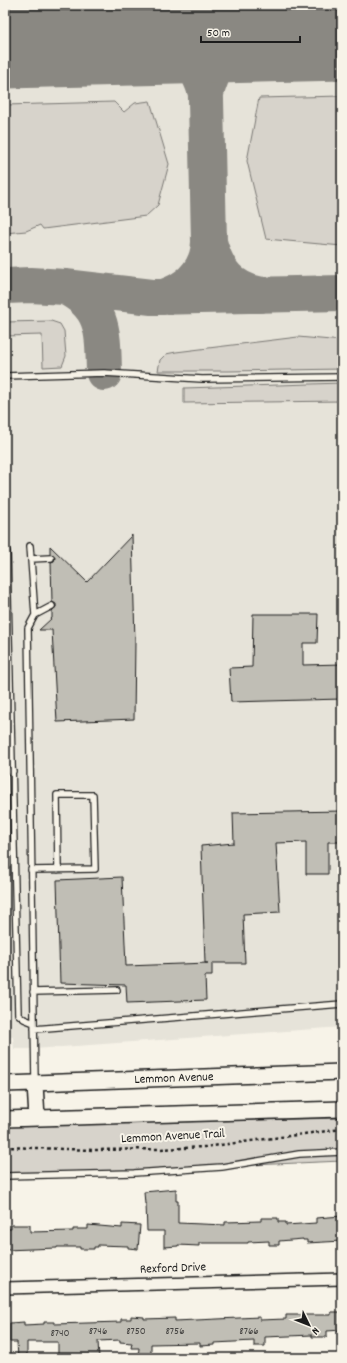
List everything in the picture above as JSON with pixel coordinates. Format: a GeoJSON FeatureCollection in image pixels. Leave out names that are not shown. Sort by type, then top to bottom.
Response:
{"type":"FeatureCollection","features":[{"type":"Feature","properties":{"kind":"main road","name":"Lemmon Avenue"},"geometry":{"type":"LineString","coordinates":[[5,1084],[342,1072]]}},
{"type":"Feature","properties":{"kind":"main road"},"geometry":{"type":"LineString","coordinates":[[35,1084],[37,1118]]}},
{"type":"Feature","properties":{"kind":"main road"},"geometry":{"type":"LineString","coordinates":[[5,1119],[342,1109]]}},
{"type":"Feature","properties":{"kind":"street","name":"Rexford Drive"},"geometry":{"type":"LineString","coordinates":[[5,1288],[342,1279]]}},
{"type":"Feature","properties":{"kind":"lane"},"geometry":{"type":"LineString","coordinates":[[5,376],[104,373],[202,379],[342,377]]}},
{"type":"Feature","properties":{"kind":"lane"},"geometry":{"type":"LineString","coordinates":[[5,545],[7,552],[12,727],[18,1014],[24,1019],[34,1023]]}},
{"type":"Feature","properties":{"kind":"lane"},"geometry":{"type":"LineString","coordinates":[[30,546],[35,615],[28,628],[35,1084]]}},
{"type":"Feature","properties":{"kind":"lane"},"geometry":{"type":"LineString","coordinates":[[31,559],[50,558]]}},
{"type":"Feature","properties":{"kind":"lane"},"geometry":{"type":"LineString","coordinates":[[35,615],[52,606]]}},
{"type":"Feature","properties":{"kind":"lane"},"geometry":{"type":"LineString","coordinates":[[5,727],[12,727]]}},
{"type":"Feature","properties":{"kind":"lane"},"geometry":{"type":"LineString","coordinates":[[5,771],[13,771]]}},
{"type":"Feature","properties":{"kind":"lane"},"geometry":{"type":"LineString","coordinates":[[31,870],[58,870],[95,869],[93,794],[57,795],[58,870]]}},
{"type":"Feature","properties":{"kind":"lane"},"geometry":{"type":"LineString","coordinates":[[33,992],[117,990]]}},
{"type":"Feature","properties":{"kind":"lane"},"geometry":{"type":"LineString","coordinates":[[34,1029],[342,1004]]}},
{"type":"Feature","properties":{"kind":"lane"},"geometry":{"type":"LineString","coordinates":[[5,1176],[134,1173],[222,1167],[299,1154],[342,1152]]}},
{"type":"Feature","properties":{"kind":"path","name":"Lemmon Avenue Trail"},"geometry":{"type":"LineString","coordinates":[[5,1147],[94,1150],[205,1147],[342,1129]]}},
{"type":"Feature","properties":{"kind":"shaded area"},"geometry":{"type":"Polygon","coordinates":[[[5,5],[342,5],[342,1027],[34,1049],[14,1049],[13,1037],[5,1037],[5,5]]]}},
{"type":"Feature","properties":{"kind":"shaded area"},"geometry":{"type":"Polygon","coordinates":[[[342,96],[342,246],[266,239],[247,161],[259,98],[342,96]]]}},
{"type":"Feature","properties":{"kind":"shaded area"},"geometry":{"type":"Polygon","coordinates":[[[150,101],[169,164],[158,205],[146,216],[43,229],[40,225],[26,231],[5,233],[5,105],[114,102],[124,112],[135,103],[150,101]]]}},
{"type":"Feature","properties":{"kind":"shaded area"},"geometry":{"type":"Polygon","coordinates":[[[51,321],[60,324],[64,331],[66,356],[62,366],[43,367],[42,335],[5,336],[5,322],[51,321]]]}},
{"type":"Feature","properties":{"kind":"shaded area"},"geometry":{"type":"Polygon","coordinates":[[[298,337],[342,341],[342,369],[158,371],[160,360],[166,354],[298,337]]]}},
{"type":"Feature","properties":{"kind":"shaded area"},"geometry":{"type":"Polygon","coordinates":[[[342,383],[342,401],[184,403],[184,388],[342,383]]]}},
{"type":"Feature","properties":{"kind":"shaded area"},"geometry":{"type":"Polygon","coordinates":[[[342,1118],[342,1161],[5,1176],[5,1126],[342,1118]]]}},
{"type":"Feature","properties":{"kind":"building"},"geometry":{"type":"Polygon","coordinates":[[[132,535],[135,641],[134,719],[57,722],[52,630],[39,630],[52,618],[52,611],[56,607],[56,604],[52,602],[51,562],[54,561],[55,558],[54,555],[50,554],[50,546],[87,582],[132,535]]]}},
{"type":"Feature","properties":{"kind":"building"},"geometry":{"type":"Polygon","coordinates":[[[253,614],[318,614],[317,643],[303,643],[303,665],[342,664],[342,699],[231,702],[229,668],[252,667],[253,614]]]}},
{"type":"Feature","properties":{"kind":"building"},"geometry":{"type":"Polygon","coordinates":[[[342,811],[342,842],[328,842],[328,874],[306,874],[306,842],[276,843],[280,912],[243,914],[245,963],[212,963],[212,976],[205,976],[206,1000],[127,1003],[126,985],[60,983],[57,880],[122,877],[126,966],[208,963],[205,963],[201,846],[234,843],[233,813],[342,811]]]}},
{"type":"Feature","properties":{"kind":"building"},"geometry":{"type":"Polygon","coordinates":[[[176,1189],[176,1201],[178,1201],[178,1223],[225,1225],[225,1222],[261,1221],[261,1218],[278,1218],[278,1222],[286,1222],[286,1225],[316,1223],[316,1218],[342,1216],[342,1241],[307,1243],[307,1240],[303,1239],[279,1241],[279,1245],[269,1245],[269,1241],[248,1243],[199,1243],[199,1246],[178,1245],[164,1247],[164,1231],[147,1231],[144,1192],[176,1189]]]}},
{"type":"Feature","properties":{"kind":"building"},"geometry":{"type":"Polygon","coordinates":[[[122,1224],[140,1225],[138,1249],[128,1248],[128,1246],[98,1245],[98,1247],[94,1247],[94,1249],[80,1249],[80,1247],[57,1247],[5,1250],[5,1229],[11,1229],[11,1225],[30,1225],[30,1232],[73,1231],[73,1229],[88,1229],[88,1225],[122,1228],[122,1224]]]}},
{"type":"Feature","properties":{"kind":"building"},"geometry":{"type":"Polygon","coordinates":[[[331,1312],[342,1312],[342,1330],[327,1331],[327,1337],[312,1337],[312,1335],[265,1337],[265,1346],[254,1346],[254,1341],[214,1343],[214,1345],[200,1346],[200,1343],[151,1344],[151,1358],[138,1358],[139,1348],[131,1348],[132,1343],[120,1342],[120,1340],[98,1341],[99,1358],[58,1358],[58,1342],[27,1342],[27,1358],[18,1358],[17,1342],[10,1342],[10,1323],[24,1322],[24,1325],[44,1324],[44,1322],[54,1322],[54,1324],[121,1322],[121,1319],[131,1319],[131,1316],[144,1317],[144,1319],[175,1318],[175,1321],[260,1317],[260,1320],[286,1319],[286,1315],[331,1315],[331,1312]]]}},
{"type":"Feature","properties":{"kind":"taxiway"},"geometry":{"type":"LineString","coordinates":[[204,5],[209,242]]}},
{"type":"Feature","properties":{"kind":"taxiway"},"geometry":{"type":"LineString","coordinates":[[69,47],[160,45],[169,47],[177,50],[190,61],[200,76],[206,93],[213,72],[221,59],[231,49],[238,46],[255,43],[318,41]]}},
{"type":"Feature","properties":{"kind":"taxiway"},"geometry":{"type":"LineString","coordinates":[[164,297],[182,289],[196,277],[205,262],[209,242],[216,262],[226,278],[241,289],[262,295]]}},
{"type":"Feature","properties":{"kind":"taxiway"},"geometry":{"type":"LineString","coordinates":[[5,286],[31,285],[65,287],[152,297],[342,293]]}},
{"type":"Feature","properties":{"kind":"taxiway"},"geometry":{"type":"LineString","coordinates":[[65,287],[88,303],[95,312],[102,334],[104,373]]}},
{"type":"Feature","properties":{"kind":"runway"},"geometry":{"type":"LineString","coordinates":[[5,44],[342,36]]}}]}
